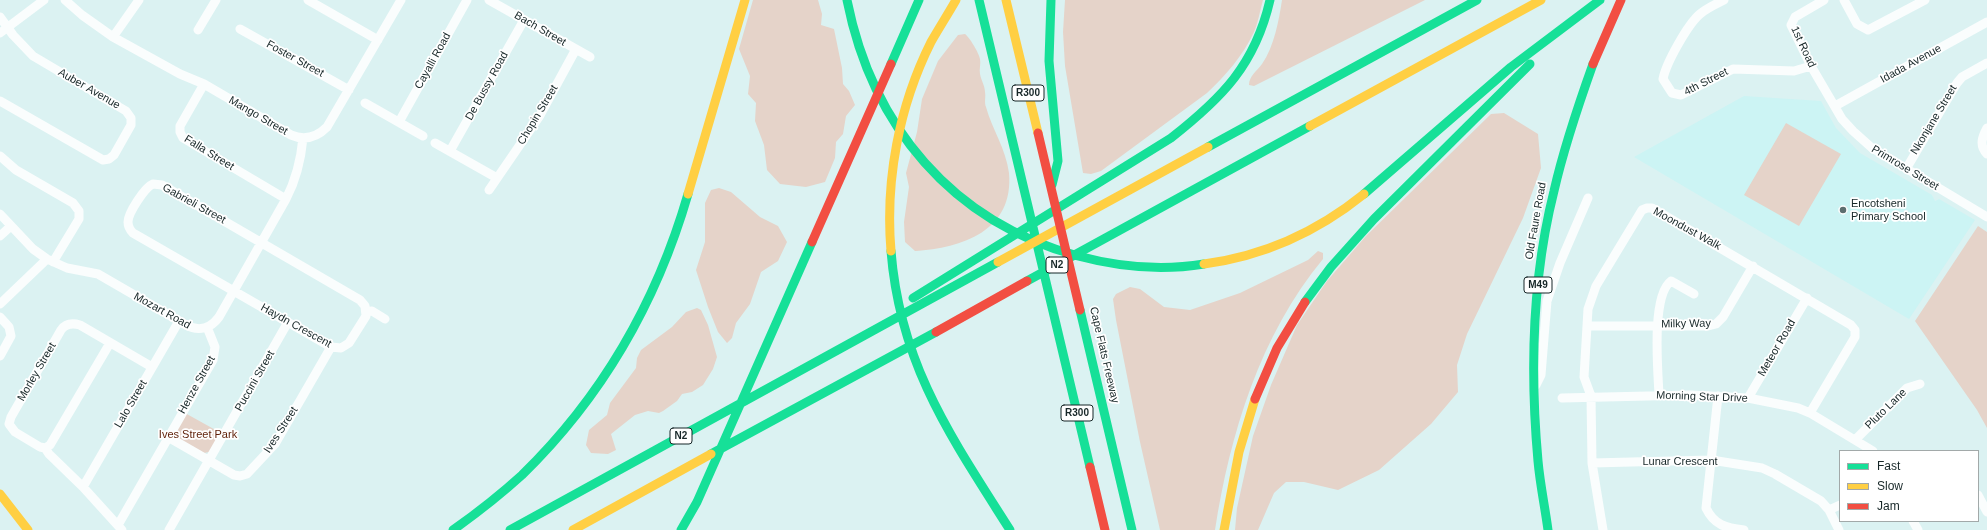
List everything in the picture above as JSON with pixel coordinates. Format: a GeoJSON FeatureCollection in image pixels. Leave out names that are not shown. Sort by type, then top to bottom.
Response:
{"type":"FeatureCollection","features":[{"type":"Feature","properties":{"kind":"main road"},"geometry":{"type":"LineString","coordinates":[[453,530],[500,495],[552,444],[600,383],[640,318],[656,286],[677,231],[745,0]]}},
{"type":"Feature","properties":{"kind":"main road"},"geometry":{"type":"LineString","coordinates":[[681,530],[697,502],[919,0]]}},
{"type":"Feature","properties":{"kind":"main road"},"geometry":{"type":"LineString","coordinates":[[956,0],[949,10],[924,57],[906,104],[896,150],[889,212],[892,272],[903,322],[919,372],[942,418],[1010,530]]}},
{"type":"Feature","properties":{"kind":"main road","name":"R300"},"geometry":{"type":"LineString","coordinates":[[979,0],[1105,530]]}},
{"type":"Feature","properties":{"kind":"main road","name":"R300"},"geometry":{"type":"LineString","coordinates":[[1006,0],[1051,186]]}},
{"type":"Feature","properties":{"kind":"main road"},"geometry":{"type":"LineString","coordinates":[[1051,0],[1048,16],[1047,58],[1058,161],[1056,173],[1051,186]]}},
{"type":"Feature","properties":{"kind":"main road"},"geometry":{"type":"LineString","coordinates":[[853,342],[908,301],[1164,142],[1199,117],[1224,93],[1241,71],[1255,48],[1268,16],[1270,0]]}},
{"type":"Feature","properties":{"kind":"main road","name":"N2"},"geometry":{"type":"LineString","coordinates":[[510,530],[1478,0]]}},
{"type":"Feature","properties":{"kind":"main road","name":"N2"},"geometry":{"type":"LineString","coordinates":[[573,530],[1541,0]]}},
{"type":"Feature","properties":{"kind":"main road"},"geometry":{"type":"LineString","coordinates":[[848,2],[864,63],[875,88],[896,125],[929,167],[969,204],[1014,233],[1065,254],[1093,261],[1124,266],[1171,268],[1213,264],[1242,257],[1279,245],[1313,229],[1347,207],[1499,76],[1600,0]]}},
{"type":"Feature","properties":{"kind":"main road","name":"Old Faure Road"},"geometry":{"type":"LineString","coordinates":[[1548,530],[1538,463],[1533,388],[1535,310],[1542,247],[1551,198],[1572,118],[1599,47],[1621,0]]}},
{"type":"Feature","properties":{"kind":"main road"},"geometry":{"type":"LineString","coordinates":[[1224,530],[1233,478],[1252,408],[1280,342],[1323,274],[1367,224],[1538,56],[1567,25]]}},
{"type":"Feature","properties":{"kind":"main road","name":"Cape Flats Freeway"},"geometry":{"type":"LineString","coordinates":[[1051,186],[1132,530]]}},
{"type":"Feature","properties":{"kind":"main road"},"geometry":{"type":"LineString","coordinates":[[0,494],[28,530]]}},
{"type":"Feature","properties":{"kind":"street"},"geometry":{"type":"LineString","coordinates":[[0,17],[3,29],[44,0]]}},
{"type":"Feature","properties":{"kind":"street","name":"Mango Street"},"geometry":{"type":"LineString","coordinates":[[65,0],[82,15],[113,37],[180,74],[204,84],[291,136],[303,138]]}},
{"type":"Feature","properties":{"kind":"street"},"geometry":{"type":"LineString","coordinates":[[113,37],[139,0]]}},
{"type":"Feature","properties":{"kind":"street"},"geometry":{"type":"LineString","coordinates":[[198,30],[216,0]]}},
{"type":"Feature","properties":{"kind":"street"},"geometry":{"type":"LineString","coordinates":[[308,0],[378,40]]}},
{"type":"Feature","properties":{"kind":"street"},"geometry":{"type":"LineString","coordinates":[[303,138],[312,137],[324,130],[401,0]]}},
{"type":"Feature","properties":{"kind":"street","name":"Cayalli Road"},"geometry":{"type":"LineString","coordinates":[[399,122],[467,0]]}},
{"type":"Feature","properties":{"kind":"street","name":"Bach Street"},"geometry":{"type":"LineString","coordinates":[[489,0],[590,57]]}},
{"type":"Feature","properties":{"kind":"street","name":"4th Street"},"geometry":{"type":"LineString","coordinates":[[1724,0],[1704,11],[1695,19],[1672,57],[1664,79],[1672,93],[1681,95],[1733,68],[1794,71],[1811,66]]}},
{"type":"Feature","properties":{"kind":"street","name":"1st Road"},"geometry":{"type":"LineString","coordinates":[[1824,0],[1795,17],[1791,25],[1811,66],[1835,106]]}},
{"type":"Feature","properties":{"kind":"street"},"geometry":{"type":"LineString","coordinates":[[1844,0],[1857,24],[1868,30],[1925,0]]}},
{"type":"Feature","properties":{"kind":"street","name":"De Bussy Road"},"geometry":{"type":"LineString","coordinates":[[450,151],[524,20]]}},
{"type":"Feature","properties":{"kind":"street","name":"Idada Avenue"},"geometry":{"type":"LineString","coordinates":[[1835,106],[1987,22]]}},
{"type":"Feature","properties":{"kind":"street","name":"Foster Street"},"geometry":{"type":"LineString","coordinates":[[240,28],[349,90]]}},
{"type":"Feature","properties":{"kind":"street","name":"Auber Avenue"},"geometry":{"type":"LineString","coordinates":[[0,101],[103,160],[109,159],[114,155],[132,122],[130,115],[126,111],[33,56],[3,29]]}},
{"type":"Feature","properties":{"kind":"street","name":"Chopin Street"},"geometry":{"type":"LineString","coordinates":[[489,190],[539,117],[576,49]]}},
{"type":"Feature","properties":{"kind":"street","name":"Nkonjane Street"},"geometry":{"type":"LineString","coordinates":[[1906,168],[1957,83],[1962,77],[1987,63]]}},
{"type":"Feature","properties":{"kind":"street","name":"Falla Street"},"geometry":{"type":"LineString","coordinates":[[204,84],[180,126],[180,132],[183,138],[286,199]]}},
{"type":"Feature","properties":{"kind":"street"},"geometry":{"type":"LineString","coordinates":[[365,103],[423,136]]}},
{"type":"Feature","properties":{"kind":"street","name":"Primrose Street"},"geometry":{"type":"LineString","coordinates":[[1835,106],[1842,119],[1863,141],[1987,217]]}},
{"type":"Feature","properties":{"kind":"street"},"geometry":{"type":"LineString","coordinates":[[1987,128],[1982,139],[1982,149],[1987,154]]}},
{"type":"Feature","properties":{"kind":"street","name":"Mozart Road"},"geometry":{"type":"LineString","coordinates":[[0,214],[33,249],[50,260],[68,268],[98,274],[179,322],[194,328],[207,327],[217,320],[293,186],[302,155],[303,138]]}},
{"type":"Feature","properties":{"kind":"street"},"geometry":{"type":"LineString","coordinates":[[435,143],[497,178]]}},
{"type":"Feature","properties":{"kind":"street"},"geometry":{"type":"LineString","coordinates":[[0,156],[16,170],[73,203],[78,208],[79,219],[50,260],[0,304]]}},
{"type":"Feature","properties":{"kind":"street","name":"Gabrieli Street"},"geometry":{"type":"LineString","coordinates":[[233,292],[133,233],[128,226],[128,218],[146,189],[153,184],[158,184],[261,243]]}},
{"type":"Feature","properties":{"kind":"street"},"geometry":{"type":"LineString","coordinates":[[1533,388],[1539,381],[1541,375],[1546,301],[1588,198]]}},
{"type":"Feature","properties":{"kind":"street","name":"Moondust Walk"},"geometry":{"type":"LineString","coordinates":[[1603,530],[1592,463],[1591,396],[1584,377],[1588,309],[1596,286],[1636,217],[1646,208],[1652,208],[1846,320],[1855,330],[1855,337],[1851,346],[1810,413]]}},
{"type":"Feature","properties":{"kind":"street"},"geometry":{"type":"LineString","coordinates":[[0,236],[11,226]]}},
{"type":"Feature","properties":{"kind":"street"},"geometry":{"type":"LineString","coordinates":[[261,243],[360,300],[365,306],[366,312],[372,311],[385,319]]}},
{"type":"Feature","properties":{"kind":"street","name":"Milky Way"},"geometry":{"type":"LineString","coordinates":[[1587,326],[1708,326],[1716,324],[1723,317],[1753,266]]}},
{"type":"Feature","properties":{"kind":"street"},"geometry":{"type":"LineString","coordinates":[[1659,395],[1658,325],[1660,299],[1671,281],[1694,294]]}},
{"type":"Feature","properties":{"kind":"street","name":"Haydn Crescent"},"geometry":{"type":"LineString","coordinates":[[233,292],[331,347],[341,348],[349,343],[365,319],[366,312]]}},
{"type":"Feature","properties":{"kind":"street","name":"Meteor Road"},"geometry":{"type":"LineString","coordinates":[[1748,398],[1807,298]]}},
{"type":"Feature","properties":{"kind":"street"},"geometry":{"type":"LineString","coordinates":[[0,317],[11,332],[10,339],[0,356]]}},
{"type":"Feature","properties":{"kind":"street","name":"Lalo Street"},"geometry":{"type":"LineString","coordinates":[[83,487],[179,322]]}},
{"type":"Feature","properties":{"kind":"street","name":"Puccini Street"},"geometry":{"type":"LineString","coordinates":[[209,460],[288,322]]}},
{"type":"Feature","properties":{"kind":"street","name":"Morley Street"},"geometry":{"type":"LineString","coordinates":[[83,487],[49,454],[45,448],[38,446],[15,432],[11,428],[9,422],[61,330],[68,324],[78,324],[152,367]]}},
{"type":"Feature","properties":{"kind":"street","name":"Henze Street"},"geometry":{"type":"LineString","coordinates":[[120,528],[168,437],[213,360],[215,348],[207,327]]}},
{"type":"Feature","properties":{"kind":"street"},"geometry":{"type":"LineString","coordinates":[[45,448],[52,443],[110,343]]}},
{"type":"Feature","properties":{"kind":"street","name":"Ives Street"},"geometry":{"type":"LineString","coordinates":[[168,437],[237,476],[243,476],[250,472],[275,444],[331,347]]}},
{"type":"Feature","properties":{"kind":"street","name":"Pluto Lane"},"geometry":{"type":"LineString","coordinates":[[1856,439],[1907,388],[1920,384]]}},
{"type":"Feature","properties":{"kind":"street","name":"Morning Star Drive"},"geometry":{"type":"LineString","coordinates":[[1562,398],[1659,395],[1748,398],[1798,408],[1810,413],[1856,439],[1872,450]]}},
{"type":"Feature","properties":{"kind":"street"},"geometry":{"type":"LineString","coordinates":[[1718,396],[1706,508],[1708,513],[1721,526],[1744,530]]}},
{"type":"Feature","properties":{"kind":"street"},"geometry":{"type":"LineString","coordinates":[[169,530],[209,460]]}},
{"type":"Feature","properties":{"kind":"street","name":"Lunar Crescent"},"geometry":{"type":"LineString","coordinates":[[1592,463],[1711,460],[1769,471],[1814,496],[1829,510],[1839,530]]}},
{"type":"Feature","properties":{"kind":"street"},"geometry":{"type":"LineString","coordinates":[[83,487],[120,528]]}},
{"type":"Feature","properties":{"kind":"street"},"geometry":{"type":"LineString","coordinates":[[1979,497],[1987,512]]}},
{"type":"Feature","properties":{"kind":"street"},"geometry":{"type":"LineString","coordinates":[[1829,510],[1839,505]]}},
{"type":"Feature","properties":{"kind":"shaded area","name":"Encotsheni Primary School"},"geometry":{"type":"Polygon","coordinates":[[[1744,96],[1821,101],[1836,128],[1860,153],[1932,195],[1935,201],[1939,199],[1975,220],[1909,319],[1634,157],[1744,96]]]}},
{"type":"Feature","properties":{"kind":"green space"},"geometry":{"type":"Polygon","coordinates":[[[753,0],[818,0],[822,14],[821,25],[834,29],[842,68],[843,84],[849,91],[855,105],[846,116],[843,134],[836,142],[835,158],[825,182],[806,187],[780,184],[767,170],[764,145],[755,121],[756,103],[748,94],[750,76],[739,49],[753,0]]]}},
{"type":"Feature","properties":{"kind":"green space"},"geometry":{"type":"Polygon","coordinates":[[[1065,0],[1263,0],[1257,25],[1250,41],[1227,73],[1207,93],[1101,171],[1091,174],[1083,173],[1065,66],[1063,32],[1065,0]]]}},
{"type":"Feature","properties":{"kind":"green space"},"geometry":{"type":"Polygon","coordinates":[[[1282,0],[1425,0],[1254,86],[1249,85],[1252,76],[1262,64],[1270,50],[1278,25],[1282,0]]]}},
{"type":"Feature","properties":{"kind":"green space"},"geometry":{"type":"Polygon","coordinates":[[[965,34],[974,46],[980,59],[980,72],[985,90],[985,105],[1002,147],[1009,173],[1008,193],[1003,209],[994,222],[982,233],[950,246],[915,251],[905,242],[904,222],[909,187],[906,173],[917,132],[922,99],[938,61],[958,35],[965,34]]]}},
{"type":"Feature","properties":{"kind":"green space"},"geometry":{"type":"Polygon","coordinates":[[[1504,113],[1538,134],[1541,168],[1523,218],[1467,334],[1457,365],[1458,392],[1431,424],[1379,470],[1338,490],[1304,482],[1286,482],[1274,493],[1258,530],[1235,530],[1237,508],[1253,436],[1271,385],[1297,325],[1327,281],[1366,236],[1491,114],[1504,113]]]}},
{"type":"Feature","properties":{"kind":"green space"},"geometry":{"type":"Polygon","coordinates":[[[1786,123],[1841,154],[1799,226],[1744,195],[1786,123]]]}},
{"type":"Feature","properties":{"kind":"green space"},"geometry":{"type":"Polygon","coordinates":[[[719,188],[731,192],[760,217],[778,226],[787,242],[778,261],[761,272],[750,304],[736,323],[732,338],[727,343],[718,332],[696,270],[705,242],[705,203],[711,190],[719,188]]]}},
{"type":"Feature","properties":{"kind":"green space"},"geometry":{"type":"Polygon","coordinates":[[[1978,226],[1987,232],[1987,428],[1977,410],[1915,321],[1978,226]]]}},
{"type":"Feature","properties":{"kind":"green space"},"geometry":{"type":"Polygon","coordinates":[[[1318,251],[1323,253],[1323,259],[1301,289],[1282,320],[1265,353],[1251,387],[1229,458],[1215,530],[1160,530],[1140,442],[1113,299],[1116,294],[1130,287],[1140,289],[1164,307],[1190,310],[1240,293],[1308,260],[1318,251]]]}},
{"type":"Feature","properties":{"kind":"green space"},"geometry":{"type":"Polygon","coordinates":[[[697,308],[701,310],[708,325],[717,357],[713,369],[703,385],[692,392],[682,394],[677,401],[659,413],[648,411],[635,415],[611,434],[616,450],[608,454],[591,453],[586,445],[589,430],[607,415],[610,403],[636,368],[637,358],[641,350],[672,327],[686,312],[697,308]]]}},
{"type":"Feature","properties":{"kind":"green space","name":"Ives Street Park"},"geometry":{"type":"Polygon","coordinates":[[[185,413],[221,433],[209,452],[204,453],[177,438],[175,433],[185,413]]]}},
{"type":"Feature","properties":{"kind":"traffic: fast"},"geometry":{"type":"LineString","coordinates":[[847,0],[859,46],[876,88],[898,127],[925,162],[956,193],[992,219],[1033,240],[1078,256],[1109,263],[1141,267],[1172,267],[1204,264]]}},
{"type":"Feature","properties":{"kind":"traffic: fast"},"geometry":{"type":"LineString","coordinates":[[891,64],[919,0]]}},
{"type":"Feature","properties":{"kind":"traffic: fast"},"geometry":{"type":"LineString","coordinates":[[979,0],[1090,467]]}},
{"type":"Feature","properties":{"kind":"traffic: fast"},"geometry":{"type":"LineString","coordinates":[[1051,0],[1049,61],[1058,161],[1052,185]]}},
{"type":"Feature","properties":{"kind":"traffic: fast"},"geometry":{"type":"LineString","coordinates":[[913,298],[1171,138],[1206,109],[1221,94],[1246,62],[1264,23],[1270,0]]}},
{"type":"Feature","properties":{"kind":"traffic: fast"},"geometry":{"type":"LineString","coordinates":[[1208,147],[1477,0]]}},
{"type":"Feature","properties":{"kind":"traffic: fast"},"geometry":{"type":"LineString","coordinates":[[1364,194],[1511,67],[1600,0]]}},
{"type":"Feature","properties":{"kind":"traffic: fast"},"geometry":{"type":"LineString","coordinates":[[1305,302],[1331,267],[1374,219],[1530,64]]}},
{"type":"Feature","properties":{"kind":"traffic: fast"},"geometry":{"type":"LineString","coordinates":[[1548,530],[1539,470],[1535,427],[1534,359],[1537,291],[1547,224],[1562,158],[1593,64]]}},
{"type":"Feature","properties":{"kind":"traffic: fast"},"geometry":{"type":"LineString","coordinates":[[1027,281],[1310,126]]}},
{"type":"Feature","properties":{"kind":"traffic: fast"},"geometry":{"type":"LineString","coordinates":[[453,530],[488,504],[522,475],[551,445],[602,380],[643,309],[675,234],[688,194]]}},
{"type":"Feature","properties":{"kind":"traffic: fast"},"geometry":{"type":"LineString","coordinates":[[681,530],[697,502],[812,242]]}},
{"type":"Feature","properties":{"kind":"traffic: fast"},"geometry":{"type":"LineString","coordinates":[[891,251],[896,292],[905,330],[917,365],[949,431],[1010,530]]}},
{"type":"Feature","properties":{"kind":"traffic: fast"},"geometry":{"type":"LineString","coordinates":[[510,530],[998,262]]}},
{"type":"Feature","properties":{"kind":"traffic: fast"},"geometry":{"type":"LineString","coordinates":[[1080,310],[1132,530]]}},
{"type":"Feature","properties":{"kind":"traffic: fast"},"geometry":{"type":"LineString","coordinates":[[711,454],[936,332]]}},
{"type":"Feature","properties":{"kind":"traffic: slow"},"geometry":{"type":"LineString","coordinates":[[688,194],[745,0]]}},
{"type":"Feature","properties":{"kind":"traffic: slow"},"geometry":{"type":"LineString","coordinates":[[891,251],[890,197],[897,144],[903,118],[910,92],[920,66],[931,42],[956,0]]}},
{"type":"Feature","properties":{"kind":"traffic: slow"},"geometry":{"type":"LineString","coordinates":[[1006,0],[1038,133]]}},
{"type":"Feature","properties":{"kind":"traffic: slow"},"geometry":{"type":"LineString","coordinates":[[1310,126],[1541,0]]}},
{"type":"Feature","properties":{"kind":"traffic: slow"},"geometry":{"type":"LineString","coordinates":[[998,262],[1208,147]]}},
{"type":"Feature","properties":{"kind":"traffic: slow"},"geometry":{"type":"LineString","coordinates":[[1204,264],[1248,255],[1289,240],[1328,220],[1364,194]]}},
{"type":"Feature","properties":{"kind":"traffic: slow"},"geometry":{"type":"LineString","coordinates":[[1224,530],[1239,452],[1255,399]]}},
{"type":"Feature","properties":{"kind":"traffic: slow"},"geometry":{"type":"LineString","coordinates":[[573,530],[711,454]]}},
{"type":"Feature","properties":{"kind":"traffic: slow"},"geometry":{"type":"LineString","coordinates":[[0,494],[28,530]]}},
{"type":"Feature","properties":{"kind":"traffic: jam"},"geometry":{"type":"LineString","coordinates":[[1593,64],[1621,0]]}},
{"type":"Feature","properties":{"kind":"traffic: jam"},"geometry":{"type":"LineString","coordinates":[[812,242],[891,64]]}},
{"type":"Feature","properties":{"kind":"traffic: jam"},"geometry":{"type":"LineString","coordinates":[[1038,133],[1080,310]]}},
{"type":"Feature","properties":{"kind":"traffic: jam"},"geometry":{"type":"LineString","coordinates":[[936,332],[1027,281]]}},
{"type":"Feature","properties":{"kind":"traffic: jam"},"geometry":{"type":"LineString","coordinates":[[1255,399],[1277,348],[1305,302]]}},
{"type":"Feature","properties":{"kind":"traffic: jam"},"geometry":{"type":"LineString","coordinates":[[1090,467],[1105,530]]}},
{"type":"Feature","properties":{"kind":"place","name":"Encotsheni Primary School"},"geometry":{"type":"Point","coordinates":[1843,210]}}]}
